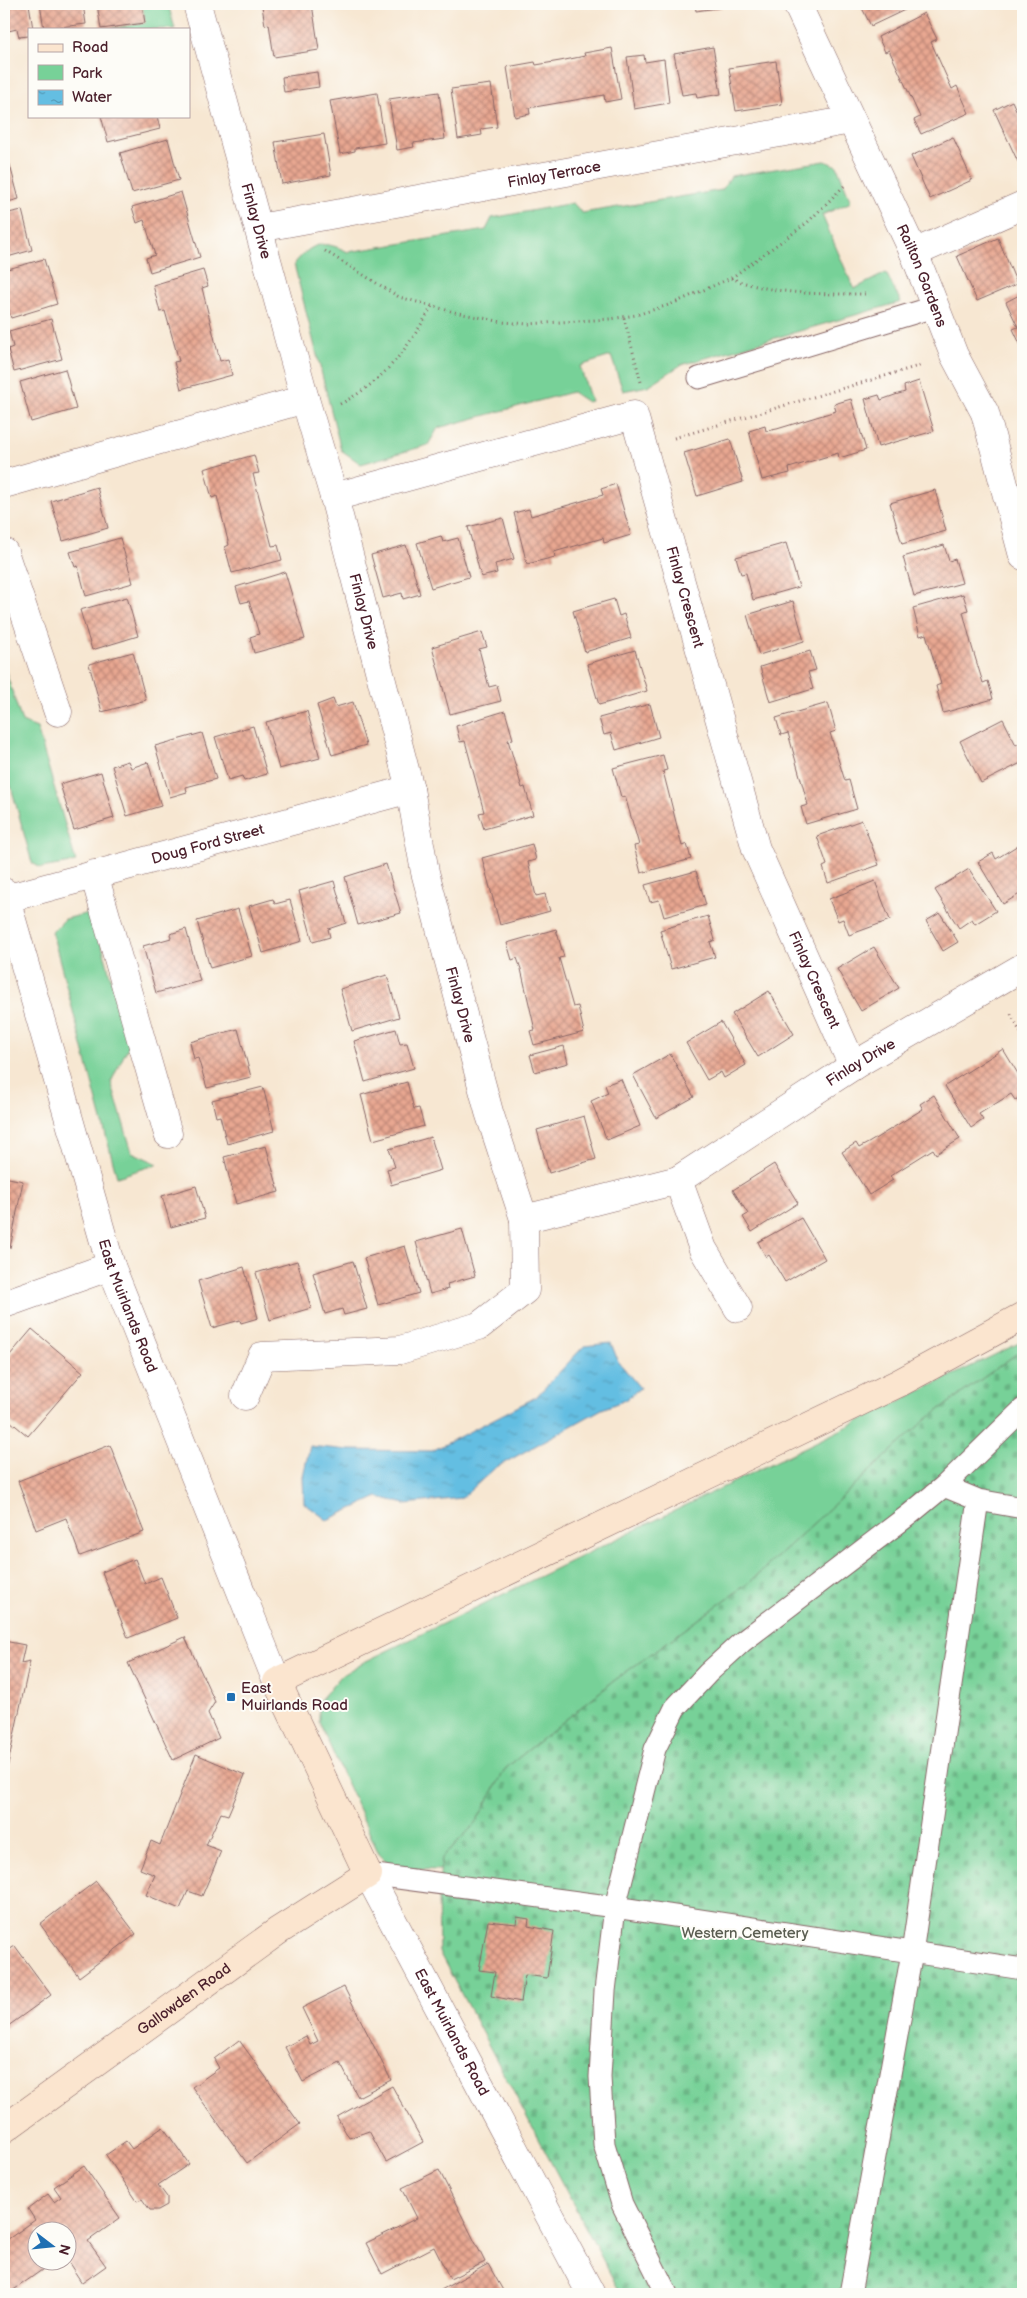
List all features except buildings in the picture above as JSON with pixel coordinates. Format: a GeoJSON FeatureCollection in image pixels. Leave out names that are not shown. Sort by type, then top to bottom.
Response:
{"type":"FeatureCollection","features":[{"type":"Feature","properties":{"kind":"street","name":"Finlay Drive"},"geometry":{"type":"LineString","coordinates":[[197,4],[307,406],[334,497],[410,789],[425,872],[486,1102],[524,1219],[525,1290],[480,1326],[400,1350],[262,1356],[245,1396]]}},
{"type":"Feature","properties":{"kind":"street","name":"Railton Gardens"},"geometry":{"type":"LineString","coordinates":[[797,4],[914,253],[954,355],[985,413],[1023,556]]}},
{"type":"Feature","properties":{"kind":"street","name":"Finlay Terrace"},"geometry":{"type":"LineString","coordinates":[[259,228],[851,120]]}},
{"type":"Feature","properties":{"kind":"street"},"geometry":{"type":"LineString","coordinates":[[914,253],[1023,205]]}},
{"type":"Feature","properties":{"kind":"street"},"geometry":{"type":"LineString","coordinates":[[4,484],[307,406]]}},
{"type":"Feature","properties":{"kind":"street","name":"Finlay Crescent"},"geometry":{"type":"LineString","coordinates":[[334,497],[634,415],[645,447],[756,849],[854,1066]]}},
{"type":"Feature","properties":{"kind":"street"},"geometry":{"type":"LineString","coordinates":[[4,552],[58,712]]}},
{"type":"Feature","properties":{"kind":"street","name":"Doug Ford Street"},"geometry":{"type":"LineString","coordinates":[[5,896],[410,789]]}},
{"type":"Feature","properties":{"kind":"street"},"geometry":{"type":"LineString","coordinates":[[94,874],[168,1134]]}},
{"type":"Feature","properties":{"kind":"street","name":"East Muirlands Road"},"geometry":{"type":"LineString","coordinates":[[5,896],[111,1266],[277,1682],[368,1874],[591,2294]]}},
{"type":"Feature","properties":{"kind":"street","name":"Finlay Drive"},"geometry":{"type":"LineString","coordinates":[[524,1219],[678,1180],[854,1066],[1023,968]]}},
{"type":"Feature","properties":{"kind":"street"},"geometry":{"type":"LineString","coordinates":[[678,1180],[703,1249],[738,1308]]}},
{"type":"Feature","properties":{"kind":"street"},"geometry":{"type":"LineString","coordinates":[[4,1304],[111,1266]]}},
{"type":"Feature","properties":{"kind":"street"},"geometry":{"type":"LineString","coordinates":[[277,1682],[899,1383],[1023,1316]]}},
{"type":"Feature","properties":{"kind":"street","name":"Gallowden Road"},"geometry":{"type":"LineString","coordinates":[[4,2129],[278,1930],[368,1874]]}},
{"type":"Feature","properties":{"kind":"lane"},"geometry":{"type":"LineString","coordinates":[[699,378],[934,307]]}},
{"type":"Feature","properties":{"kind":"lane"},"geometry":{"type":"LineString","coordinates":[[667,2294],[622,2204],[604,2144],[600,2077],[605,1991],[616,1907],[655,1749],[675,1708],[742,1642],[944,1486],[1023,1409]]}},
{"type":"Feature","properties":{"kind":"lane"},"geometry":{"type":"LineString","coordinates":[[944,1486],[978,1500],[1023,1508]]}},
{"type":"Feature","properties":{"kind":"lane"},"geometry":{"type":"LineString","coordinates":[[850,2294],[912,1952],[978,1500]]}},
{"type":"Feature","properties":{"kind":"lane"},"geometry":{"type":"LineString","coordinates":[[368,1874],[616,1907],[1023,1970]]}},
{"type":"Feature","properties":{"kind":"path"},"geometry":{"type":"LineString","coordinates":[[307,219],[317,246],[346,266],[399,297],[502,322],[528,324],[610,319],[636,315],[672,304],[732,278],[808,223],[845,184],[873,169]]}},
{"type":"Feature","properties":{"kind":"path"},"geometry":{"type":"LineString","coordinates":[[732,278],[747,284],[805,294],[870,294]]}},
{"type":"Feature","properties":{"kind":"path"},"geometry":{"type":"LineString","coordinates":[[307,406],[343,404],[377,379],[407,349],[432,306]]}},
{"type":"Feature","properties":{"kind":"path"},"geometry":{"type":"LineString","coordinates":[[645,447],[954,355]]}},
{"type":"Feature","properties":{"kind":"green space"},"geometry":{"type":"Polygon","coordinates":[[[142,4],[168,4],[175,28],[114,28],[145,23],[142,4]]]}},
{"type":"Feature","properties":{"kind":"green space"},"geometry":{"type":"Polygon","coordinates":[[[825,161],[837,166],[851,202],[822,215],[854,289],[886,273],[901,302],[681,365],[648,386],[623,391],[611,356],[580,366],[591,401],[587,402],[572,392],[438,428],[428,445],[361,464],[341,450],[294,264],[306,251],[318,245],[331,245],[348,252],[486,230],[492,218],[573,203],[582,213],[722,190],[731,176],[825,161]]]}},
{"type":"Feature","properties":{"kind":"green space"},"geometry":{"type":"Polygon","coordinates":[[[4,666],[22,722],[37,728],[76,862],[41,868],[32,863],[4,761],[4,666]]]}},
{"type":"Feature","properties":{"kind":"green space"},"geometry":{"type":"Polygon","coordinates":[[[93,912],[129,1045],[111,1082],[132,1152],[158,1164],[117,1177],[52,932],[65,919],[93,912]]]}},
{"type":"Feature","properties":{"kind":"green space"},"geometry":{"type":"Polygon","coordinates":[[[1023,1341],[1023,1349],[924,1421],[750,1582],[611,1683],[506,1768],[475,1824],[442,1858],[441,1870],[403,1869],[391,1866],[379,1854],[319,1722],[319,1701],[342,1675],[360,1664],[1023,1341]]]}},
{"type":"Feature","properties":{"kind":"green space","name":"Western Cemetery"},"geometry":{"type":"Polygon","coordinates":[[[1023,1349],[1023,2294],[621,2294],[439,1952],[438,1890],[442,1858],[475,1824],[506,1768],[611,1683],[750,1582],[924,1421],[1023,1349]]]}},
{"type":"Feature","properties":{"kind":"water"},"geometry":{"type":"Polygon","coordinates":[[[611,1343],[618,1361],[640,1388],[625,1400],[602,1409],[495,1468],[462,1498],[405,1504],[378,1497],[327,1520],[304,1503],[303,1476],[310,1446],[348,1450],[432,1451],[536,1397],[584,1346],[611,1343]]]}},
{"type":"Feature","properties":{"kind":"place","name":"East Muirlands Road"},"geometry":{"type":"Point","coordinates":[231,1697]}}]}
